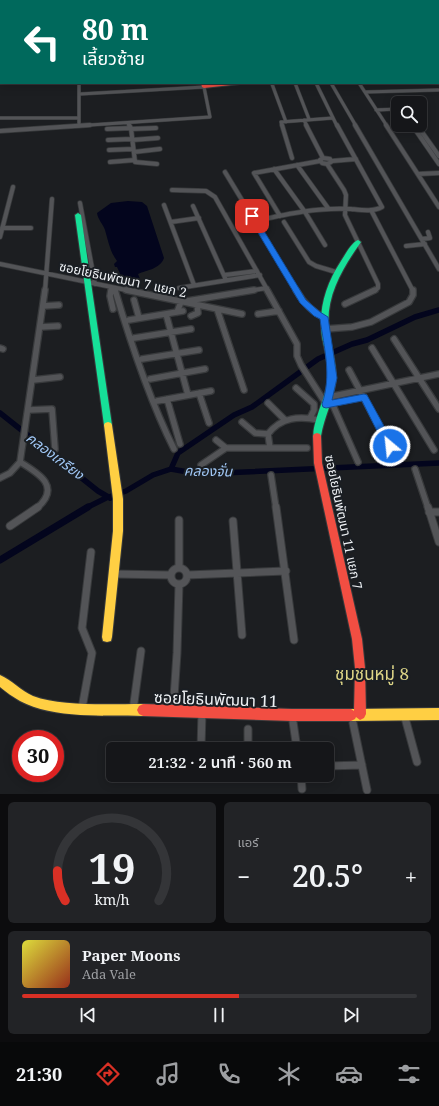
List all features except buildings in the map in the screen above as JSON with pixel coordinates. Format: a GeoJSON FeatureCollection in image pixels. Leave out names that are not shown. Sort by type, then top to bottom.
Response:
{"type":"FeatureCollection","features":[{"type":"Feature","properties":{"kind":"street"},"geometry":{"type":"LineString","coordinates":[[180,0],[188,0]]}},
{"type":"Feature","properties":{"kind":"street"},"geometry":{"type":"LineString","coordinates":[[79,84],[79,126]]}},
{"type":"Feature","properties":{"kind":"street"},"geometry":{"type":"LineString","coordinates":[[80,94],[220,84]]}},
{"type":"Feature","properties":{"kind":"street"},"geometry":{"type":"LineString","coordinates":[[272,84],[286,122]]}},
{"type":"Feature","properties":{"kind":"street"},"geometry":{"type":"LineString","coordinates":[[294,84],[309,119]]}},
{"type":"Feature","properties":{"kind":"street"},"geometry":{"type":"LineString","coordinates":[[256,221],[328,208],[371,210],[380,209],[382,207],[333,118],[316,84]]}},
{"type":"Feature","properties":{"kind":"street"},"geometry":{"type":"LineString","coordinates":[[332,84],[437,262],[439,269]]}},
{"type":"Feature","properties":{"kind":"street"},"geometry":{"type":"LineString","coordinates":[[360,84],[439,206]]}},
{"type":"Feature","properties":{"kind":"street"},"geometry":{"type":"LineString","coordinates":[[0,131],[210,117],[203,85]]}},
{"type":"Feature","properties":{"kind":"street"},"geometry":{"type":"LineString","coordinates":[[365,92],[439,90]]}},
{"type":"Feature","properties":{"kind":"street"},"geometry":{"type":"LineString","coordinates":[[376,110],[391,109]]}},
{"type":"Feature","properties":{"kind":"street"},"geometry":{"type":"LineString","coordinates":[[0,118],[79,118]]}},
{"type":"Feature","properties":{"kind":"street"},"geometry":{"type":"LineString","coordinates":[[292,158],[281,123],[309,119],[333,118]]}},
{"type":"Feature","properties":{"kind":"street"},"geometry":{"type":"LineString","coordinates":[[304,120],[322,160]]}},
{"type":"Feature","properties":{"kind":"street"},"geometry":{"type":"LineString","coordinates":[[131,122],[133,127],[131,128],[135,160]]}},
{"type":"Feature","properties":{"kind":"street"},"geometry":{"type":"LineString","coordinates":[[107,129],[156,128]]}},
{"type":"Feature","properties":{"kind":"street"},"geometry":{"type":"LineString","coordinates":[[420,132],[438,158],[439,164]]}},
{"type":"Feature","properties":{"kind":"street"},"geometry":{"type":"LineString","coordinates":[[108,140],[158,138]]}},
{"type":"Feature","properties":{"kind":"street"},"geometry":{"type":"LineString","coordinates":[[109,150],[160,149]]}},
{"type":"Feature","properties":{"kind":"street"},"geometry":{"type":"LineString","coordinates":[[280,216],[254,173],[330,159],[330,162],[345,192],[345,215],[376,280],[378,288],[372,293],[346,304]]}},
{"type":"Feature","properties":{"kind":"street"},"geometry":{"type":"LineString","coordinates":[[330,162],[356,159]]}},
{"type":"Feature","properties":{"kind":"street"},"geometry":{"type":"LineString","coordinates":[[110,162],[135,160],[137,163],[157,164]]}},
{"type":"Feature","properties":{"kind":"street"},"geometry":{"type":"LineString","coordinates":[[297,166],[328,208]]}},
{"type":"Feature","properties":{"kind":"street"},"geometry":{"type":"LineString","coordinates":[[274,169],[306,212],[325,245]]}},
{"type":"Feature","properties":{"kind":"street"},"geometry":{"type":"LineString","coordinates":[[225,172],[303,301],[317,314],[324,317]]}},
{"type":"Feature","properties":{"kind":"street"},"geometry":{"type":"LineString","coordinates":[[418,174],[439,173]]}},
{"type":"Feature","properties":{"kind":"street"},"geometry":{"type":"LineString","coordinates":[[0,237],[13,187]]}},
{"type":"Feature","properties":{"kind":"street"},"geometry":{"type":"LineString","coordinates":[[172,190],[206,191],[212,193],[259,273],[298,344],[297,356],[301,365],[329,402],[358,462]]}},
{"type":"Feature","properties":{"kind":"street"},"geometry":{"type":"LineString","coordinates":[[0,478],[10,474],[20,462],[33,380],[47,274],[52,199]]}},
{"type":"Feature","properties":{"kind":"street"},"geometry":{"type":"LineString","coordinates":[[80,203],[92,284],[118,499],[119,520],[107,637]]}},
{"type":"Feature","properties":{"kind":"street"},"geometry":{"type":"LineString","coordinates":[[164,205],[194,285]]}},
{"type":"Feature","properties":{"kind":"street"},"geometry":{"type":"LineString","coordinates":[[193,206],[226,278]]}},
{"type":"Feature","properties":{"kind":"street"},"geometry":{"type":"LineString","coordinates":[[325,333],[371,322],[409,302],[412,298],[413,290],[371,210]]}},
{"type":"Feature","properties":{"kind":"street"},"geometry":{"type":"LineString","coordinates":[[78,215],[92,284]]}},
{"type":"Feature","properties":{"kind":"street"},"geometry":{"type":"LineString","coordinates":[[171,222],[199,218]]}},
{"type":"Feature","properties":{"kind":"street"},"geometry":{"type":"LineString","coordinates":[[284,222],[309,262],[316,266],[336,272]]}},
{"type":"Feature","properties":{"kind":"street"},"geometry":{"type":"LineString","coordinates":[[2,228],[31,228]]}},
{"type":"Feature","properties":{"kind":"street"},"geometry":{"type":"LineString","coordinates":[[422,239],[430,238],[428,232]]}},
{"type":"Feature","properties":{"kind":"street","name":"ซอยโยธินพัฒนา 11 แยก 7"},"geometry":{"type":"LineString","coordinates":[[358,242],[336,272],[330,284],[324,317],[332,378],[329,402],[320,420],[316,440],[318,463],[357,639],[360,668],[360,714]]}},
{"type":"Feature","properties":{"kind":"street"},"geometry":{"type":"LineString","coordinates":[[406,246],[425,244]]}},
{"type":"Feature","properties":{"kind":"street","name":"ซอยโยธินพัฒนา 7 แยก 2"},"geometry":{"type":"LineString","coordinates":[[0,264],[242,314]]}},
{"type":"Feature","properties":{"kind":"street"},"geometry":{"type":"LineString","coordinates":[[179,288],[259,273]]}},
{"type":"Feature","properties":{"kind":"street"},"geometry":{"type":"LineString","coordinates":[[113,288],[110,296],[113,310]]}},
{"type":"Feature","properties":{"kind":"street"},"geometry":{"type":"LineString","coordinates":[[113,288],[130,339],[164,429],[174,449]]}},
{"type":"Feature","properties":{"kind":"street"},"geometry":{"type":"LineString","coordinates":[[177,312],[181,302],[266,288]]}},
{"type":"Feature","properties":{"kind":"street"},"geometry":{"type":"LineString","coordinates":[[134,300],[139,318]]}},
{"type":"Feature","properties":{"kind":"street"},"geometry":{"type":"LineString","coordinates":[[43,306],[59,305]]}},
{"type":"Feature","properties":{"kind":"street"},"geometry":{"type":"LineString","coordinates":[[191,316],[198,313],[197,305]]}},
{"type":"Feature","properties":{"kind":"street"},"geometry":{"type":"LineString","coordinates":[[217,309],[244,390]]}},
{"type":"Feature","properties":{"kind":"street"},"geometry":{"type":"LineString","coordinates":[[129,320],[183,311]]}},
{"type":"Feature","properties":{"kind":"street"},"geometry":{"type":"LineString","coordinates":[[258,314],[279,311]]}},
{"type":"Feature","properties":{"kind":"street"},"geometry":{"type":"LineString","coordinates":[[166,314],[188,395]]}},
{"type":"Feature","properties":{"kind":"street"},"geometry":{"type":"LineString","coordinates":[[40,327],[58,326]]}},
{"type":"Feature","properties":{"kind":"street"},"geometry":{"type":"LineString","coordinates":[[134,338],[192,329]]}},
{"type":"Feature","properties":{"kind":"street"},"geometry":{"type":"LineString","coordinates":[[394,339],[439,408]]}},
{"type":"Feature","properties":{"kind":"street"},"geometry":{"type":"LineString","coordinates":[[372,348],[434,450]]}},
{"type":"Feature","properties":{"kind":"street"},"geometry":{"type":"LineString","coordinates":[[142,359],[199,350]]}},
{"type":"Feature","properties":{"kind":"street"},"geometry":{"type":"LineString","coordinates":[[150,379],[204,369]]}},
{"type":"Feature","properties":{"kind":"street"},"geometry":{"type":"LineString","coordinates":[[349,370],[396,458]]}},
{"type":"Feature","properties":{"kind":"street"},"geometry":{"type":"LineString","coordinates":[[329,402],[360,391],[439,374]]}},
{"type":"Feature","properties":{"kind":"street"},"geometry":{"type":"LineString","coordinates":[[33,380],[60,377]]}},
{"type":"Feature","properties":{"kind":"street"},"geometry":{"type":"LineString","coordinates":[[296,388],[314,404],[314,410],[310,418]]}},
{"type":"Feature","properties":{"kind":"street"},"geometry":{"type":"LineString","coordinates":[[157,401],[211,391]]}},
{"type":"Feature","properties":{"kind":"street"},"geometry":{"type":"LineString","coordinates":[[199,393],[209,423]]}},
{"type":"Feature","properties":{"kind":"street"},"geometry":{"type":"LineString","coordinates":[[329,402],[364,397]]}},
{"type":"Feature","properties":{"kind":"street"},"geometry":{"type":"LineString","coordinates":[[168,399],[180,444]]}},
{"type":"Feature","properties":{"kind":"street"},"geometry":{"type":"LineString","coordinates":[[268,403],[285,420]]}},
{"type":"Feature","properties":{"kind":"street"},"geometry":{"type":"LineString","coordinates":[[28,410],[52,409],[55,449]]}},
{"type":"Feature","properties":{"kind":"street"},"geometry":{"type":"LineString","coordinates":[[270,448],[268,434],[274,426],[285,420],[310,418],[320,420]]}},
{"type":"Feature","properties":{"kind":"street"},"geometry":{"type":"LineString","coordinates":[[242,422],[255,433],[268,434]]}},
{"type":"Feature","properties":{"kind":"street"},"geometry":{"type":"LineString","coordinates":[[216,440],[226,448]]}},
{"type":"Feature","properties":{"kind":"street"},"geometry":{"type":"LineString","coordinates":[[201,465],[226,448],[307,448]]}},
{"type":"Feature","properties":{"kind":"street"},"geometry":{"type":"LineString","coordinates":[[10,526],[39,507],[45,501],[49,490],[48,485],[39,475],[20,462]]}},
{"type":"Feature","properties":{"kind":"street"},"geometry":{"type":"LineString","coordinates":[[415,469],[439,542]]}},
{"type":"Feature","properties":{"kind":"street"},"geometry":{"type":"LineString","coordinates":[[270,476],[286,571],[294,640]]}},
{"type":"Feature","properties":{"kind":"street"},"geometry":{"type":"LineString","coordinates":[[429,512],[439,512]]}},
{"type":"Feature","properties":{"kind":"street"},"geometry":{"type":"LineString","coordinates":[[179,520],[179,568]]}},
{"type":"Feature","properties":{"kind":"street"},"geometry":{"type":"LineString","coordinates":[[233,521],[242,635]]}},
{"type":"Feature","properties":{"kind":"street"},"geometry":{"type":"LineString","coordinates":[[81,708],[92,653],[92,648],[83,634],[82,628],[91,552]]}},
{"type":"Feature","properties":{"kind":"street"},"geometry":{"type":"LineString","coordinates":[[170,575],[172,571],[179,568],[184,570],[187,575]]}},
{"type":"Feature","properties":{"kind":"street"},"geometry":{"type":"LineString","coordinates":[[187,575],[286,571]]}},
{"type":"Feature","properties":{"kind":"street"},"geometry":{"type":"LineString","coordinates":[[114,574],[170,575]]}},
{"type":"Feature","properties":{"kind":"street"},"geometry":{"type":"LineString","coordinates":[[170,575],[172,581],[179,584]]}},
{"type":"Feature","properties":{"kind":"street"},"geometry":{"type":"LineString","coordinates":[[179,584],[186,580],[187,575]]}},
{"type":"Feature","properties":{"kind":"street"},"geometry":{"type":"LineString","coordinates":[[173,712],[177,653],[179,584]]}},
{"type":"Feature","properties":{"kind":"street"},"geometry":{"type":"LineString","coordinates":[[133,710],[141,651]]}},
{"type":"Feature","properties":{"kind":"street","name":"ซอยโยธินพัฒนา 11"},"geometry":{"type":"LineString","coordinates":[[0,680],[25,698],[32,701],[43,704],[81,708],[292,715],[439,714]]}},
{"type":"Feature","properties":{"kind":"street"},"geometry":{"type":"LineString","coordinates":[[201,742],[202,712]]}},
{"type":"Feature","properties":{"kind":"street"},"geometry":{"type":"LineString","coordinates":[[404,714],[417,762]]}},
{"type":"Feature","properties":{"kind":"street"},"geometry":{"type":"LineString","coordinates":[[292,715],[296,742]]}},
{"type":"Feature","properties":{"kind":"street"},"geometry":{"type":"LineString","coordinates":[[354,723],[367,790]]}},
{"type":"Feature","properties":{"kind":"street"},"geometry":{"type":"LineString","coordinates":[[248,729],[248,742]]}},
{"type":"Feature","properties":{"kind":"street"},"geometry":{"type":"LineString","coordinates":[[334,766],[362,765]]}},
{"type":"Feature","properties":{"kind":"street"},"geometry":{"type":"LineString","coordinates":[[302,782],[302,789]]}},
{"type":"Feature","properties":{"kind":"water"},"geometry":{"type":"Polygon","coordinates":[[[128,201],[142,202],[147,206],[164,258],[160,265],[138,274],[140,279],[137,282],[123,280],[117,267],[115,267],[114,264],[117,261],[111,250],[105,230],[98,218],[97,213],[111,203],[128,201]]]}},
{"type":"Feature","properties":{"kind":"waterway"},"geometry":{"type":"LineString","coordinates":[[171,469],[178,453],[234,415],[252,407],[318,359],[352,344],[367,340],[415,317],[439,310]]}},
{"type":"Feature","properties":{"kind":"waterway","name":"คลองเกรียง"},"geometry":{"type":"LineString","coordinates":[[0,413],[98,491],[108,497]]}},
{"type":"Feature","properties":{"kind":"waterway","name":"คลองจั่น"},"geometry":{"type":"LineString","coordinates":[[171,469],[199,474],[439,463]]}},
{"type":"Feature","properties":{"kind":"waterway","name":"คลองจั่น"},"geometry":{"type":"LineString","coordinates":[[108,497],[126,491],[153,475],[171,469]]}},
{"type":"Feature","properties":{"kind":"waterway","name":"คลองจั่น"},"geometry":{"type":"LineString","coordinates":[[88,507],[108,497]]}},
{"type":"Feature","properties":{"kind":"waterway","name":"คลองจั่น"},"geometry":{"type":"LineString","coordinates":[[0,560],[88,507]]}},
{"type":"Feature","properties":{"kind":"traffic: fast"},"geometry":{"type":"LineString","coordinates":[[78,215],[108,425]]}},
{"type":"Feature","properties":{"kind":"traffic: fast"},"geometry":{"type":"LineString","coordinates":[[317,436],[332,380],[331,361],[325,331],[325,306],[337,273],[358,242]]}},
{"type":"Feature","properties":{"kind":"traffic: slow"},"geometry":{"type":"LineString","coordinates":[[107,637],[118,531],[118,499],[108,425]]}},
{"type":"Feature","properties":{"kind":"traffic: slow"},"geometry":{"type":"LineString","coordinates":[[0,680],[25,698],[49,705],[82,708],[143,710]]}},
{"type":"Feature","properties":{"kind":"traffic: slow"},"geometry":{"type":"LineString","coordinates":[[351,715],[439,714]]}},
{"type":"Feature","properties":{"kind":"traffic: jam"},"geometry":{"type":"LineString","coordinates":[[203,84],[204,87],[231,84]]}},
{"type":"Feature","properties":{"kind":"traffic: jam"},"geometry":{"type":"LineString","coordinates":[[317,436],[318,463],[357,639],[360,668],[360,714]]}},
{"type":"Feature","properties":{"kind":"traffic: jam"},"geometry":{"type":"LineString","coordinates":[[143,710],[292,715],[351,715]]}},
{"type":"Feature","properties":{"kind":"district","name":"ชุมชนหมู่ 8"},"geometry":{"type":"Point","coordinates":[372,674]}},
{"type":"Feature","properties":{"kind":"route"},"geometry":{"type":"LineString","coordinates":[[252,216],[303,301],[317,314],[324,317],[332,378],[329,397],[326,404],[364,397],[390,446]]}}]}
